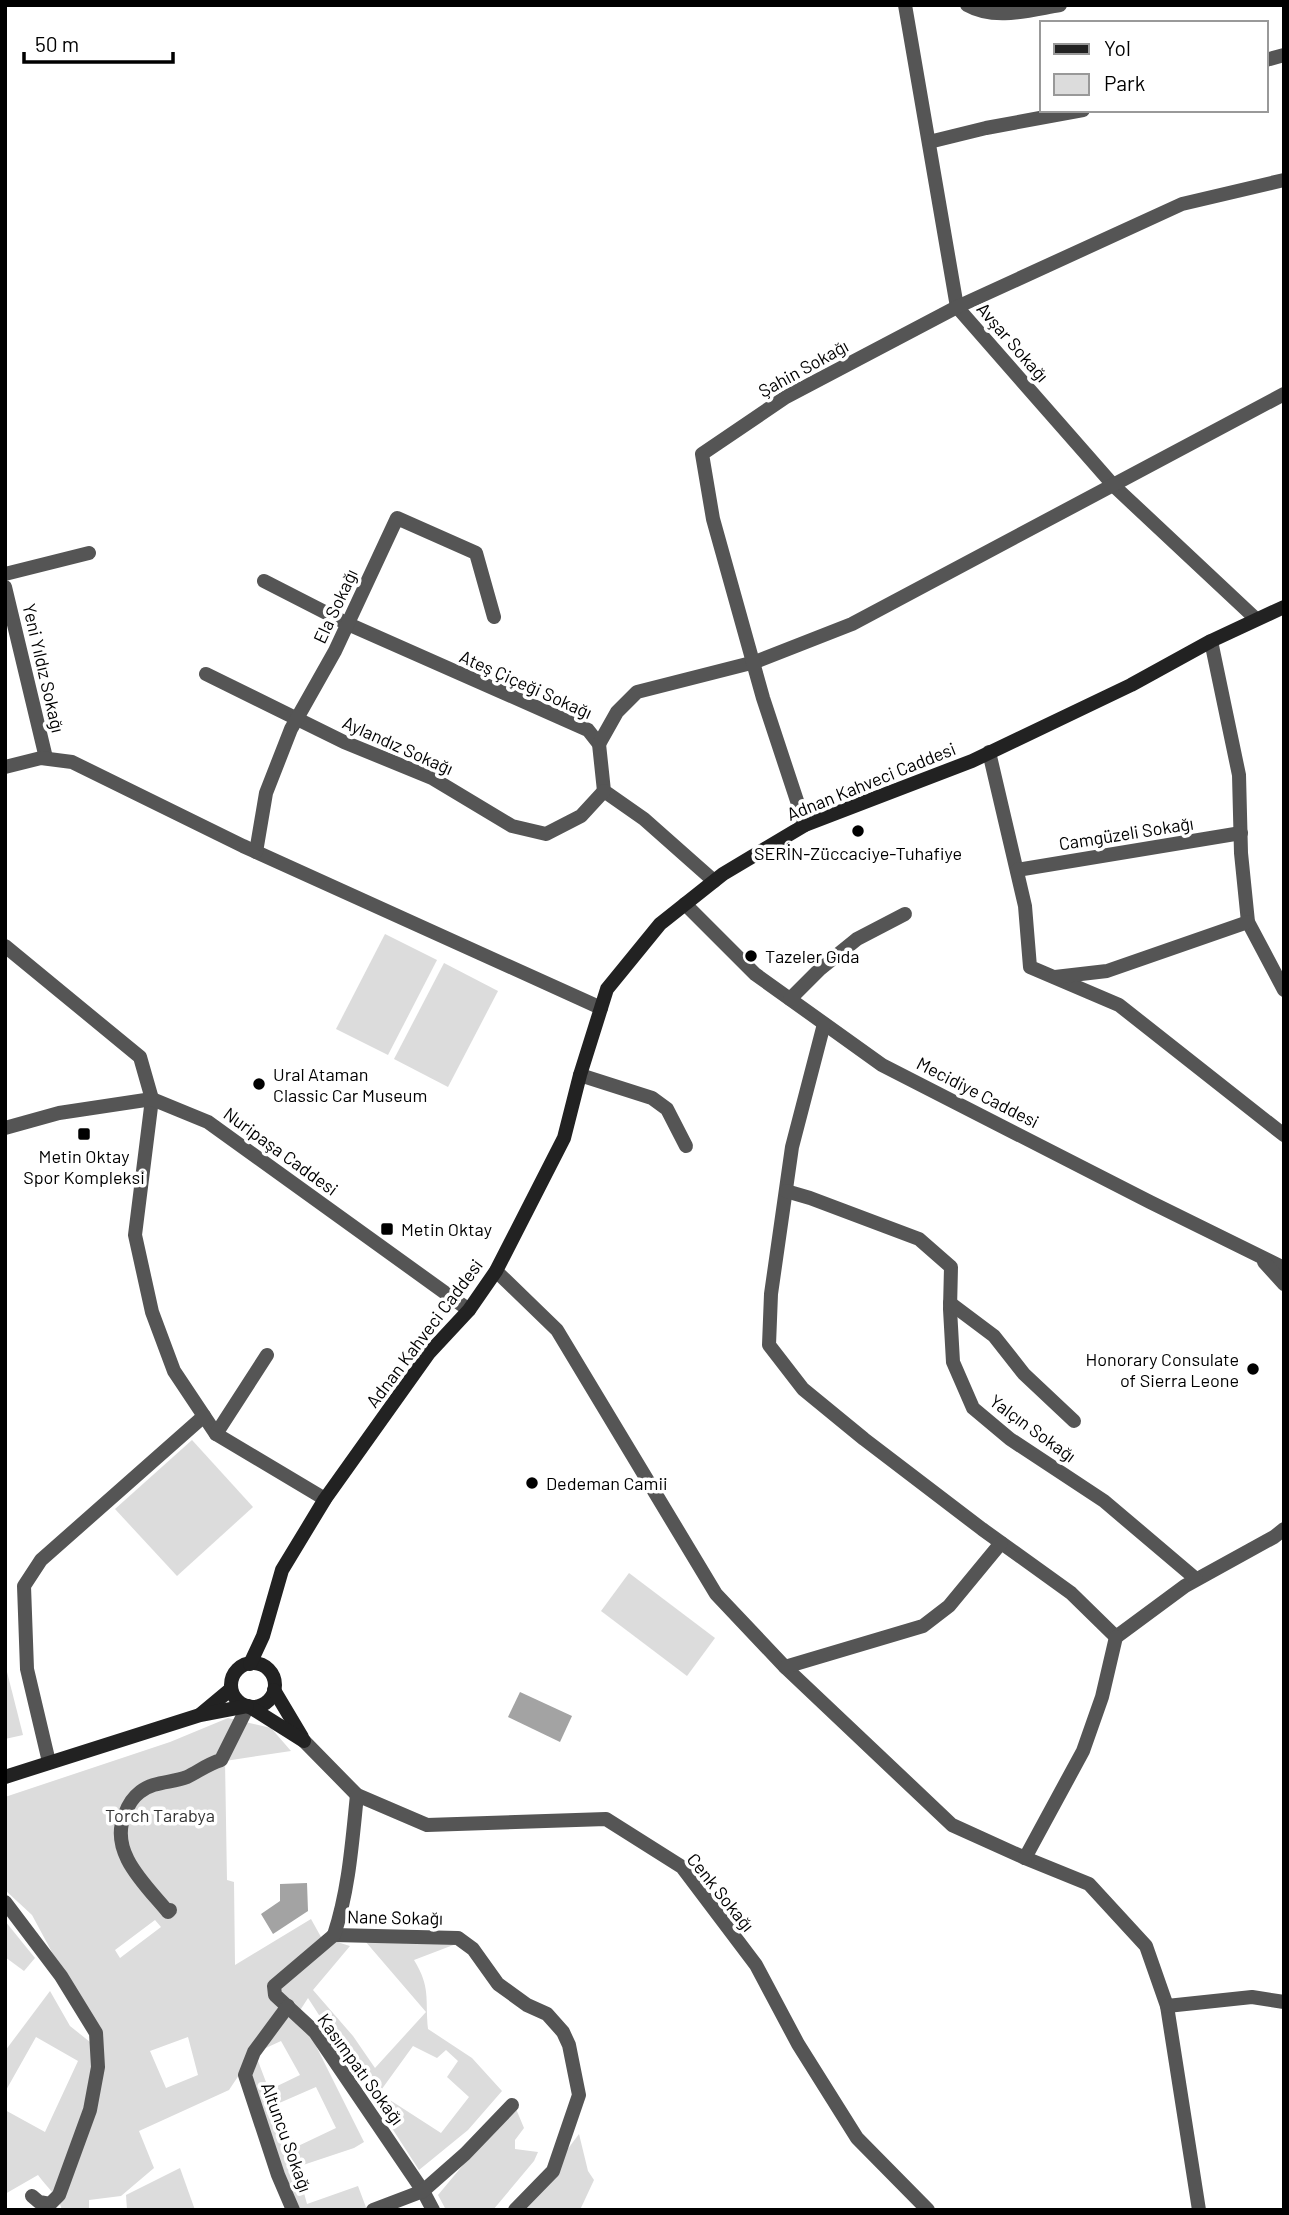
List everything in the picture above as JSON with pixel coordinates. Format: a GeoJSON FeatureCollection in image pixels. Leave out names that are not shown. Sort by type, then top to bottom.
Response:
{"type":"FeatureCollection","features":[{"type":"Feature","properties":{"kind":"main road","name":"Adnan Kahveci Caddesi"},"geometry":{"type":"LineString","coordinates":[[263,1636],[282,1570],[326,1499],[429,1353],[468,1310],[496,1270],[564,1138],[607,989],[660,924],[714,881],[805,825],[972,761],[1284,607]]}},
{"type":"Feature","properties":{"kind":"main road"},"geometry":{"type":"LineString","coordinates":[[263,1636],[250,1664],[236,1671],[232,1677],[231,1689],[234,1697],[304,1741]]}},
{"type":"Feature","properties":{"kind":"main road"},"geometry":{"type":"LineString","coordinates":[[263,1636],[265,1668]]}},
{"type":"Feature","properties":{"kind":"main road"},"geometry":{"type":"LineString","coordinates":[[250,1664],[265,1668],[272,1675],[274,1690],[304,1741]]}},
{"type":"Feature","properties":{"kind":"main road"},"geometry":{"type":"LineString","coordinates":[[200,1715],[231,1689]]}},
{"type":"Feature","properties":{"kind":"main road"},"geometry":{"type":"LineString","coordinates":[[5,1777],[200,1715],[266,1702],[274,1690]]}},
{"type":"Feature","properties":{"kind":"street","name":"Avşar Sokağı"},"geometry":{"type":"LineString","coordinates":[[905,5],[957,307],[1114,486],[1256,619]]}},
{"type":"Feature","properties":{"kind":"street"},"geometry":{"type":"LineString","coordinates":[[967,5],[976,10],[1006,14],[1060,5]]}},
{"type":"Feature","properties":{"kind":"street"},"geometry":{"type":"LineString","coordinates":[[929,142],[1072,112]]}},
{"type":"Feature","properties":{"kind":"street","name":"Şahin Sokağı"},"geometry":{"type":"LineString","coordinates":[[805,825],[764,698],[713,519],[702,454],[786,397],[957,307],[1182,204],[1284,180]]}},
{"type":"Feature","properties":{"kind":"street"},"geometry":{"type":"LineString","coordinates":[[598,744],[617,712],[637,692],[755,662],[852,624],[1284,394]]}},
{"type":"Feature","properties":{"kind":"street","name":"Ela Sokağı"},"geometry":{"type":"LineString","coordinates":[[256,852],[266,793],[296,719],[335,651],[397,518],[476,553],[494,617]]}},
{"type":"Feature","properties":{"kind":"street"},"geometry":{"type":"LineString","coordinates":[[5,575],[89,553]]}},
{"type":"Feature","properties":{"kind":"street","name":"Ateş Çiçeği Sokağı"},"geometry":{"type":"LineString","coordinates":[[264,581],[348,624],[588,730],[598,744],[604,791]]}},
{"type":"Feature","properties":{"kind":"street","name":"Yeni Yıldız Sokağı"},"geometry":{"type":"LineString","coordinates":[[5,587],[46,758]]}},
{"type":"Feature","properties":{"kind":"street"},"geometry":{"type":"LineString","coordinates":[[1211,641],[1239,775],[1248,922],[1284,990]]}},
{"type":"Feature","properties":{"kind":"street","name":"Aylandız Sokağı"},"geometry":{"type":"LineString","coordinates":[[206,674],[344,742],[432,779],[512,826],[546,834],[581,816],[604,791]]}},
{"type":"Feature","properties":{"kind":"street"},"geometry":{"type":"LineString","coordinates":[[989,752],[1025,906],[1030,967],[1119,1005],[1284,1135]]}},
{"type":"Feature","properties":{"kind":"street"},"geometry":{"type":"LineString","coordinates":[[5,767],[46,758],[72,762],[256,852],[601,1007]]}},
{"type":"Feature","properties":{"kind":"street"},"geometry":{"type":"LineString","coordinates":[[604,791],[644,819],[714,881]]}},
{"type":"Feature","properties":{"kind":"street","name":"Camgüzeli Sokağı"},"geometry":{"type":"LineString","coordinates":[[1017,870],[1241,833]]}},
{"type":"Feature","properties":{"kind":"street","name":"Mecidiye Caddesi"},"geometry":{"type":"LineString","coordinates":[[685,904],[755,974],[882,1065],[1284,1268]]}},
{"type":"Feature","properties":{"kind":"street"},"geometry":{"type":"LineString","coordinates":[[790,999],[820,969],[857,939],[905,914]]}},
{"type":"Feature","properties":{"kind":"street"},"geometry":{"type":"LineString","coordinates":[[1055,977],[1107,971],[1248,922]]}},
{"type":"Feature","properties":{"kind":"street"},"geometry":{"type":"LineString","coordinates":[[5,946],[140,1057],[152,1100],[135,1235],[152,1312],[174,1371],[216,1434],[326,1499]]}},
{"type":"Feature","properties":{"kind":"street"},"geometry":{"type":"LineString","coordinates":[[824,1024],[792,1147],[771,1294],[769,1345],[803,1389],[864,1439],[1071,1593],[1116,1637]]}},
{"type":"Feature","properties":{"kind":"street"},"geometry":{"type":"LineString","coordinates":[[580,1075],[652,1098],[667,1109],[686,1146]]}},
{"type":"Feature","properties":{"kind":"street","name":"Nuripaşa Caddesi"},"geometry":{"type":"LineString","coordinates":[[5,1128],[59,1113],[152,1100],[208,1122],[468,1310]]}},
{"type":"Feature","properties":{"kind":"street","name":"Yalçın Sokağı"},"geometry":{"type":"LineString","coordinates":[[786,1191],[919,1239],[951,1267],[953,1362],[973,1408],[1010,1439],[1104,1501],[1196,1579]]}},
{"type":"Feature","properties":{"kind":"street"},"geometry":{"type":"LineString","coordinates":[[1258,1255],[1284,1284]]}},
{"type":"Feature","properties":{"kind":"street"},"geometry":{"type":"LineString","coordinates":[[496,1270],[557,1329],[716,1594],[785,1667],[952,1825],[1089,1884],[1146,1946],[1167,2006],[1199,2210]]}},
{"type":"Feature","properties":{"kind":"street"},"geometry":{"type":"LineString","coordinates":[[950,1303],[994,1336],[1024,1374],[1074,1421]]}},
{"type":"Feature","properties":{"kind":"street"},"geometry":{"type":"LineString","coordinates":[[216,1434],[267,1355]]}},
{"type":"Feature","properties":{"kind":"street"},"geometry":{"type":"LineString","coordinates":[[49,1762],[27,1669],[24,1586],[41,1560],[204,1416]]}},
{"type":"Feature","properties":{"kind":"street"},"geometry":{"type":"LineString","coordinates":[[1025,1858],[1083,1751],[1102,1697],[1116,1637],[1196,1579],[1284,1530]]}},
{"type":"Feature","properties":{"kind":"street"},"geometry":{"type":"LineString","coordinates":[[785,1667],[923,1626],[949,1606],[1001,1543]]}},
{"type":"Feature","properties":{"kind":"street"},"geometry":{"type":"LineString","coordinates":[[170,1910],[168,1912],[125,1858],[121,1846],[121,1822],[130,1802],[142,1790],[164,1781],[186,1777],[205,1765],[221,1760],[248,1706]]}},
{"type":"Feature","properties":{"kind":"street","name":"Cenk Sokağı"},"geometry":{"type":"LineString","coordinates":[[304,1741],[357,1795],[426,1825],[606,1819],[681,1867],[756,1965],[798,2044],[857,2138],[928,2210]]}},
{"type":"Feature","properties":{"kind":"street"},"geometry":{"type":"LineString","coordinates":[[288,2006],[275,1995],[274,1986],[334,1935],[349,1876],[357,1795]]}},
{"type":"Feature","properties":{"kind":"street"},"geometry":{"type":"LineString","coordinates":[[5,1902],[61,1976],[96,2033],[99,2067],[90,2110],[59,2195],[50,2204],[40,2202],[32,2196]]}},
{"type":"Feature","properties":{"kind":"street","name":"Nane Sokağı"},"geometry":{"type":"LineString","coordinates":[[334,1935],[458,1938],[473,1949],[498,1984],[527,2005],[547,2014],[563,2032],[569,2045],[579,2095],[553,2171],[515,2210]]}},
{"type":"Feature","properties":{"kind":"street"},"geometry":{"type":"LineString","coordinates":[[1167,2006],[1252,1997],[1284,2002]]}},
{"type":"Feature","properties":{"kind":"street","name":"Kasımpatı Sokağı"},"geometry":{"type":"LineString","coordinates":[[288,2006],[315,2032],[423,2191],[433,2210]]}},
{"type":"Feature","properties":{"kind":"street","name":"Altuncu Sokağı"},"geometry":{"type":"LineString","coordinates":[[288,2006],[254,2052],[245,2075],[278,2175],[293,2210]]}},
{"type":"Feature","properties":{"kind":"street"},"geometry":{"type":"LineString","coordinates":[[373,2210],[423,2191],[465,2154],[512,2105]]}},
{"type":"Feature","properties":{"kind":"green space"},"geometry":{"type":"Polygon","coordinates":[[[385,934],[437,960],[388,1055],[336,1029],[385,934]]]}},
{"type":"Feature","properties":{"kind":"green space"},"geometry":{"type":"Polygon","coordinates":[[[444,963],[498,991],[448,1087],[394,1059],[444,963]]]}},
{"type":"Feature","properties":{"kind":"green space"},"geometry":{"type":"Polygon","coordinates":[[[192,1440],[253,1507],[177,1576],[115,1509],[192,1440]]]}},
{"type":"Feature","properties":{"kind":"green space"},"geometry":{"type":"Polygon","coordinates":[[[629,1573],[715,1638],[687,1676],[601,1611],[629,1573]]]}},
{"type":"Feature","properties":{"kind":"green space"},"geometry":{"type":"Polygon","coordinates":[[[5,1664],[23,1735],[5,1739],[5,1664]]]}},
{"type":"Feature","properties":{"kind":"green space","name":"Torch Tarabya"},"geometry":{"type":"Polygon","coordinates":[[[228,1718],[271,1728],[291,1751],[225,1761],[227,1880],[234,1882],[235,1965],[311,1919],[321,1937],[350,1946],[313,1990],[353,2036],[375,2068],[426,2012],[365,1941],[456,1944],[414,1960],[425,1986],[428,2029],[472,2058],[502,2091],[468,2130],[419,2170],[308,1998],[299,2012],[364,2142],[354,2148],[297,2167],[307,2204],[358,2186],[367,2210],[295,2210],[239,2075],[229,2090],[139,2131],[154,2168],[121,2196],[89,2200],[89,2210],[62,2210],[55,2196],[38,2175],[5,2194],[5,2110],[45,2132],[78,2061],[36,2037],[5,2092],[5,2051],[50,1991],[70,2026],[95,2046],[68,1982],[32,1915],[5,1890],[5,1797],[170,1742],[228,1718]],[[155,1920],[115,1950],[120,1958],[161,1927],[155,1920]],[[188,2037],[150,2051],[166,2088],[198,2075],[188,2037]],[[281,2041],[255,2053],[269,2090],[300,2075],[281,2041]],[[413,2046],[379,2093],[441,2133],[469,2097],[447,2077],[458,2061],[446,2050],[437,2058],[413,2046]],[[316,2087],[277,2104],[296,2147],[336,2128],[316,2087]]]}},
{"type":"Feature","properties":{"kind":"green space"},"geometry":{"type":"Polygon","coordinates":[[[5,1921],[35,1958],[24,1971],[5,1957],[5,1921]]]}},
{"type":"Feature","properties":{"kind":"green space"},"geometry":{"type":"Polygon","coordinates":[[[514,2104],[524,2128],[515,2140],[515,2149],[538,2152],[534,2161],[493,2210],[446,2210],[438,2195],[514,2104]]]}},
{"type":"Feature","properties":{"kind":"green space"},"geometry":{"type":"Polygon","coordinates":[[[579,2134],[588,2171],[594,2180],[580,2210],[522,2210],[579,2134]]]}},
{"type":"Feature","properties":{"kind":"green space"},"geometry":{"type":"Polygon","coordinates":[[[180,2168],[195,2210],[127,2210],[126,2195],[180,2168]]]}},
{"type":"Feature","properties":{"kind":"shaded area"},"geometry":{"type":"Polygon","coordinates":[[[520,1692],[572,1716],[560,1742],[508,1717],[520,1692]]]}},
{"type":"Feature","properties":{"kind":"shaded area"},"geometry":{"type":"Polygon","coordinates":[[[307,1883],[308,1911],[273,1934],[261,1914],[280,1901],[280,1884],[307,1883]]]}},
{"type":"Feature","properties":{"kind":"place","name":"SERİN-Züccaciye-Tuhafiye"},"geometry":{"type":"Point","coordinates":[858,831]}},
{"type":"Feature","properties":{"kind":"place","name":"Tazeler Gıda"},"geometry":{"type":"Point","coordinates":[751,956]}},
{"type":"Feature","properties":{"kind":"place","name":"Ural Ataman Classic Car Museum"},"geometry":{"type":"Point","coordinates":[259,1084]}},
{"type":"Feature","properties":{"kind":"place","name":"Metin Oktay Spor Kompleksi"},"geometry":{"type":"Point","coordinates":[84,1134]}},
{"type":"Feature","properties":{"kind":"place","name":"Metin Oktay"},"geometry":{"type":"Point","coordinates":[387,1229]}},
{"type":"Feature","properties":{"kind":"place","name":"Honorary Consulate of Sierra Leone"},"geometry":{"type":"Point","coordinates":[1253,1369]}},
{"type":"Feature","properties":{"kind":"place","name":"Dedeman Camii"},"geometry":{"type":"Point","coordinates":[532,1483]}}]}
